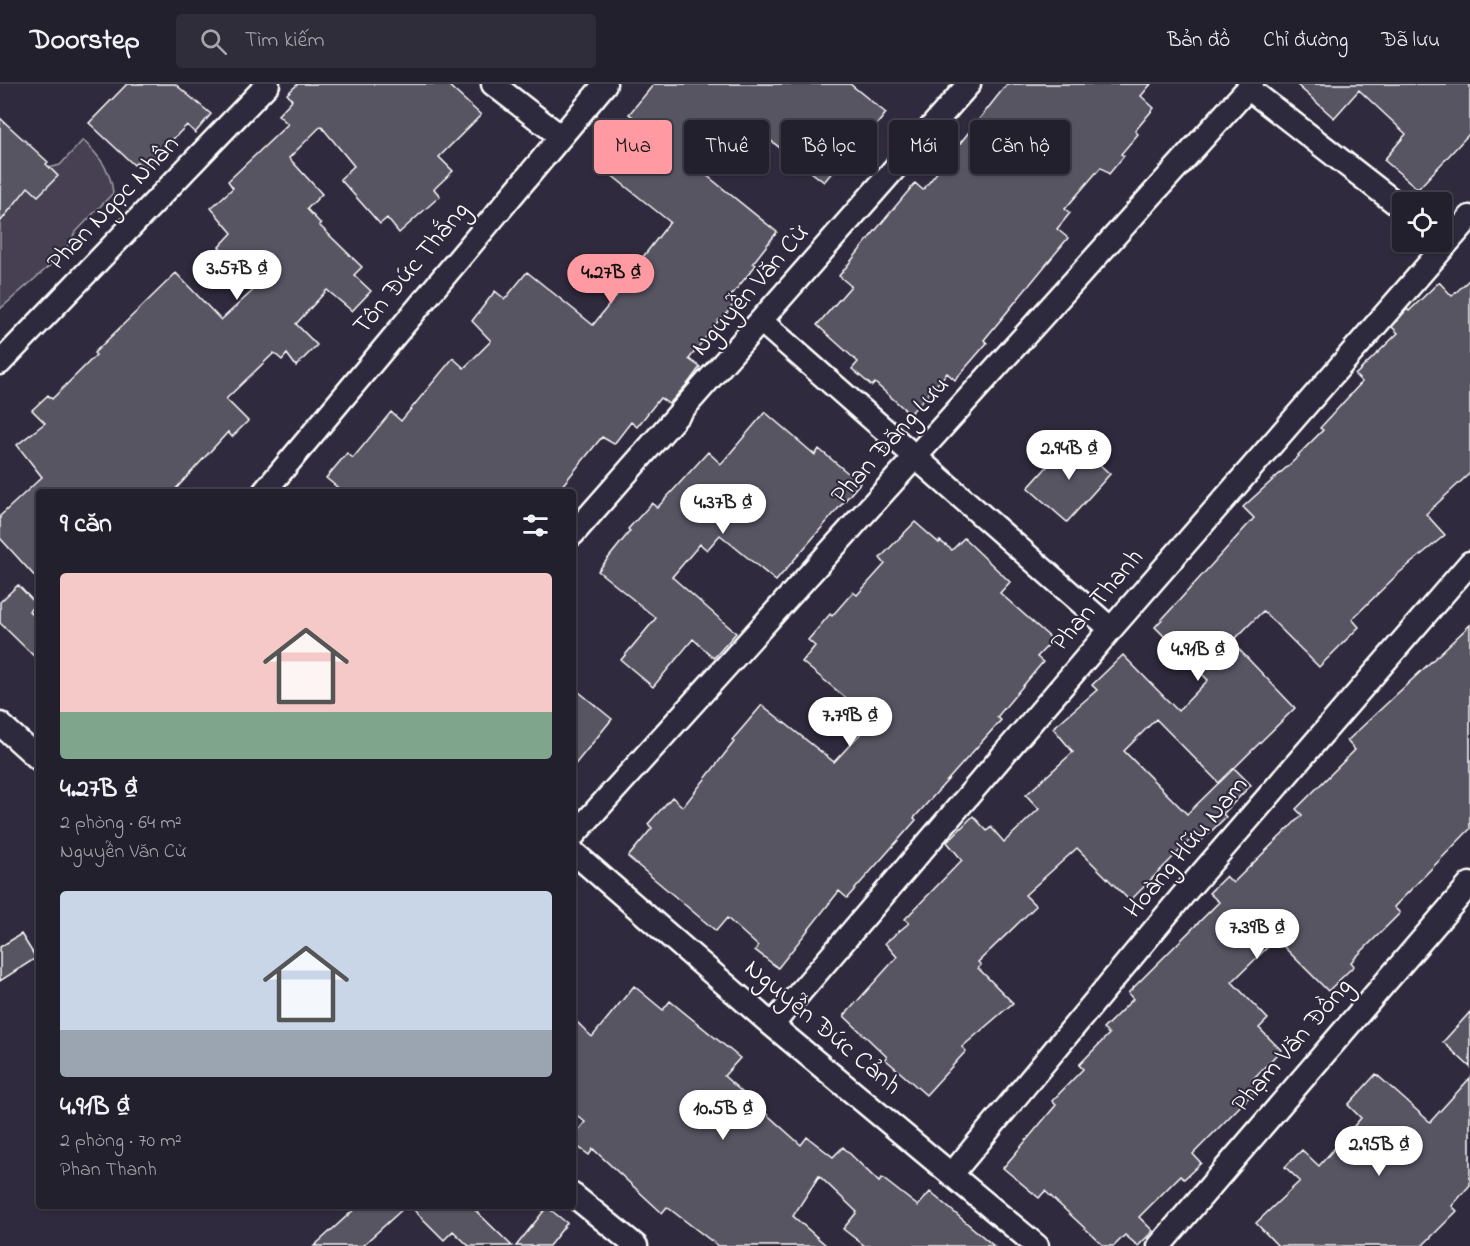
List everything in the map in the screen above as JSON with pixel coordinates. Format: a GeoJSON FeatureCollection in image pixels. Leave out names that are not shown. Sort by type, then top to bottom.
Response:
{"type":"FeatureCollection","features":[{"type":"Feature","properties":{"kind":"street","name":"Phan Ngọc Nhân"},"geometry":{"type":"LineString","coordinates":[[0,363],[268,84]]}},
{"type":"Feature","properties":{"kind":"street"},"geometry":{"type":"LineString","coordinates":[[494,84],[560,136]]}},
{"type":"Feature","properties":{"kind":"street","name":"Tôn Đức Thắng"},"geometry":{"type":"LineString","coordinates":[[266,489],[605,84]]}},
{"type":"Feature","properties":{"kind":"street","name":"Nguyễn Văn Cừ"},"geometry":{"type":"LineString","coordinates":[[576,531],[762,322],[969,84]]}},
{"type":"Feature","properties":{"kind":"street"},"geometry":{"type":"LineString","coordinates":[[1250,86],[1392,200]]}},
{"type":"Feature","properties":{"kind":"street","name":"Phan Đăng Lưu"},"geometry":{"type":"LineString","coordinates":[[576,833],[1250,86]]}},
{"type":"Feature","properties":{"kind":"street","name":"Phan Thanh"},"geometry":{"type":"LineString","coordinates":[[1452,233],[1470,217]]}},
{"type":"Feature","properties":{"kind":"street","name":"Phan Thanh"},"geometry":{"type":"LineString","coordinates":[[772,1024],[1434,252]]}},
{"type":"Feature","properties":{"kind":"street"},"geometry":{"type":"LineString","coordinates":[[762,322],[1111,629]]}},
{"type":"Feature","properties":{"kind":"street","name":"Hoàng Hữu Nam"},"geometry":{"type":"LineString","coordinates":[[952,1174],[1183,895],[1470,563]]}},
{"type":"Feature","properties":{"kind":"street"},"geometry":{"type":"LineString","coordinates":[[0,724],[36,756]]}},
{"type":"Feature","properties":{"kind":"street","name":"Nguyễn Đức Cảnh"},"geometry":{"type":"LineString","coordinates":[[576,855],[772,1024],[1037,1246]]}},
{"type":"Feature","properties":{"kind":"street","name":"Phạm Văn Đồng"},"geometry":{"type":"LineString","coordinates":[[1159,1246],[1470,884]]}},
{"type":"Feature","properties":{"kind":"street"},"geometry":{"type":"LineString","coordinates":[[576,1197],[636,1246]]}},
{"type":"Feature","properties":{"kind":"shaded area"},"geometry":{"type":"Polygon","coordinates":[[[83,140],[103,164],[110,177],[113,193],[75,233],[63,254],[0,309],[0,214],[34,172],[60,165],[83,140]]]}},
{"type":"Feature","properties":{"kind":"building"},"geometry":{"type":"Polygon","coordinates":[[[127,84],[175,84],[211,114],[195,133],[187,125],[143,169],[137,162],[134,165],[89,123],[127,84]]]}},
{"type":"Feature","properties":{"kind":"building"},"geometry":{"type":"Polygon","coordinates":[[[298,84],[447,84],[481,115],[439,157],[453,171],[434,189],[440,196],[399,233],[387,218],[380,224],[340,179],[354,166],[321,126],[289,158],[322,194],[307,209],[321,224],[319,225],[362,267],[354,275],[371,291],[352,311],[327,290],[296,324],[317,345],[296,366],[287,354],[282,360],[274,353],[226,399],[248,421],[232,437],[228,432],[176,489],[36,489],[36,578],[0,538],[0,516],[42,477],[17,445],[45,423],[32,410],[48,395],[52,399],[96,355],[94,353],[176,273],[221,320],[260,284],[219,247],[232,233],[211,208],[233,188],[228,181],[288,124],[278,115],[292,100],[287,94],[298,84]]]}},
{"type":"Feature","properties":{"kind":"building"},"geometry":{"type":"Polygon","coordinates":[[[654,84],[850,84],[886,113],[877,125],[877,120],[781,120],[781,149],[769,139],[769,120],[684,120],[684,174],[705,174],[777,232],[753,263],[756,265],[730,297],[736,301],[689,359],[700,367],[689,382],[669,404],[660,398],[637,427],[631,422],[614,444],[602,437],[559,489],[339,489],[326,478],[347,453],[353,458],[391,412],[401,421],[453,358],[464,368],[491,341],[472,321],[495,291],[505,299],[527,272],[593,325],[624,286],[622,284],[670,222],[610,174],[672,174],[672,120],[631,120],[633,117],[629,114],[654,84]]]}},
{"type":"Feature","properties":{"kind":"building"},"geometry":{"type":"Polygon","coordinates":[[[1007,84],[1151,84],[1141,96],[1154,108],[1135,131],[1138,134],[1121,154],[1124,156],[1109,174],[1101,167],[1065,209],[1070,213],[1057,229],[1068,238],[984,340],[987,343],[955,380],[947,373],[910,414],[875,383],[872,386],[852,369],[858,362],[817,325],[851,286],[839,276],[915,183],[923,190],[936,174],[958,174],[958,146],[970,131],[970,174],[1070,174],[1070,120],[978,120],[1007,84]]]}},
{"type":"Feature","properties":{"kind":"building"},"geometry":{"type":"Polygon","coordinates":[[[1296,84],[1470,84],[1470,133],[1418,189],[1384,160],[1406,134],[1359,90],[1334,118],[1296,84]]]}},
{"type":"Feature","properties":{"kind":"building"},"geometry":{"type":"Polygon","coordinates":[[[0,118],[48,162],[46,164],[58,176],[38,196],[28,187],[0,222],[0,118]]]}},
{"type":"Feature","properties":{"kind":"building"},"geometry":{"type":"Polygon","coordinates":[[[814,174],[831,174],[824,182],[814,174]]]}},
{"type":"Feature","properties":{"kind":"building"},"geometry":{"type":"Polygon","coordinates":[[[1470,279],[1470,473],[1426,514],[1445,535],[1399,573],[1352,619],[1359,627],[1319,667],[1263,611],[1232,642],[1295,708],[1234,768],[1251,785],[1223,814],[1226,817],[1197,845],[1191,839],[1130,901],[1077,848],[1025,895],[1036,906],[978,962],[981,965],[978,968],[1013,1003],[962,1047],[966,1051],[926,1095],[885,1059],[887,1057],[844,1016],[897,957],[885,943],[909,923],[905,919],[962,860],[947,842],[973,816],[987,831],[991,827],[1004,842],[1039,809],[1026,795],[1073,752],[1053,728],[1097,690],[1092,685],[1123,655],[1178,711],[1208,680],[1155,627],[1254,518],[1243,507],[1299,456],[1323,430],[1320,428],[1362,382],[1355,375],[1398,333],[1392,327],[1407,309],[1409,311],[1439,282],[1452,296],[1470,279]],[[1156,719],[1124,751],[1187,814],[1219,783],[1156,719]]]}},
{"type":"Feature","properties":{"kind":"building"},"geometry":{"type":"Polygon","coordinates":[[[765,412],[815,455],[819,449],[860,483],[776,581],[720,535],[707,550],[700,544],[672,577],[736,633],[714,658],[693,639],[653,687],[621,660],[656,618],[598,571],[630,531],[628,529],[652,503],[657,508],[708,452],[721,464],[765,412]]]}},
{"type":"Feature","properties":{"kind":"building"},"geometry":{"type":"Polygon","coordinates":[[[1072,439],[1110,474],[1067,522],[1028,488],[1072,439]]]}},
{"type":"Feature","properties":{"kind":"building"},"geometry":{"type":"Polygon","coordinates":[[[915,522],[939,543],[940,541],[952,550],[964,538],[1010,582],[1000,593],[1053,640],[1037,657],[1043,662],[997,717],[1001,720],[847,898],[839,891],[778,968],[755,950],[758,946],[727,918],[716,931],[628,857],[652,828],[648,824],[672,797],[683,807],[734,742],[732,740],[762,705],[834,762],[873,720],[802,662],[815,646],[808,640],[853,592],[857,595],[885,564],[880,558],[915,522]]]}},
{"type":"Feature","properties":{"kind":"building"},"geometry":{"type":"Polygon","coordinates":[[[18,585],[36,604],[29,611],[36,618],[36,658],[0,623],[0,602],[18,585]]]}},
{"type":"Feature","properties":{"kind":"building"},"geometry":{"type":"Polygon","coordinates":[[[1470,625],[1470,829],[1394,907],[1400,913],[1351,962],[1354,966],[1328,991],[1276,939],[1232,982],[1268,1019],[1259,1028],[1281,1050],[1252,1080],[1259,1087],[1193,1154],[1201,1163],[1184,1179],[1180,1176],[1139,1217],[1153,1231],[1138,1246],[1125,1235],[1114,1246],[1104,1246],[1045,1191],[1039,1198],[1003,1168],[1056,1105],[1052,1101],[1083,1069],[1079,1065],[1109,1034],[1103,1029],[1133,999],[1128,993],[1219,902],[1209,893],[1226,876],[1233,883],[1302,815],[1296,809],[1355,750],[1347,741],[1470,625]]]}},
{"type":"Feature","properties":{"kind":"building"},"geometry":{"type":"Polygon","coordinates":[[[576,689],[612,719],[576,763],[576,689]]]}},
{"type":"Feature","properties":{"kind":"building"},"geometry":{"type":"Polygon","coordinates":[[[21,934],[36,958],[0,981],[0,947],[21,934]]]}},
{"type":"Feature","properties":{"kind":"building"},"geometry":{"type":"Polygon","coordinates":[[[634,986],[663,1010],[670,1001],[740,1058],[724,1076],[801,1145],[807,1137],[833,1157],[843,1147],[879,1182],[882,1178],[918,1206],[930,1192],[994,1246],[865,1246],[843,1229],[857,1212],[819,1176],[793,1216],[827,1246],[718,1246],[667,1207],[662,1213],[593,1149],[589,1155],[576,1145],[576,1133],[585,1122],[576,1114],[576,1021],[592,1037],[634,986]]]}},
{"type":"Feature","properties":{"kind":"building"},"geometry":{"type":"Polygon","coordinates":[[[1470,1012],[1470,1067],[1443,1042],[1470,1012]]]}},
{"type":"Feature","properties":{"kind":"building"},"geometry":{"type":"Polygon","coordinates":[[[1376,1074],[1430,1122],[1470,1078],[1470,1185],[1452,1206],[1457,1211],[1422,1246],[1278,1246],[1256,1223],[1300,1181],[1285,1167],[1302,1150],[1319,1166],[1361,1118],[1348,1105],[1376,1074]]]}},
{"type":"Feature","properties":{"kind":"building"},"geometry":{"type":"Polygon","coordinates":[[[355,1209],[403,1209],[362,1246],[314,1246],[355,1209]]]}},
{"type":"Feature","properties":{"kind":"building"},"geometry":{"type":"Polygon","coordinates":[[[413,1209],[474,1209],[512,1246],[469,1246],[453,1231],[444,1240],[413,1209]]]}},
{"type":"Feature","properties":{"kind":"building"},"geometry":{"type":"Polygon","coordinates":[[[545,1209],[550,1209],[567,1223],[549,1246],[516,1246],[545,1209]]]}}]}
